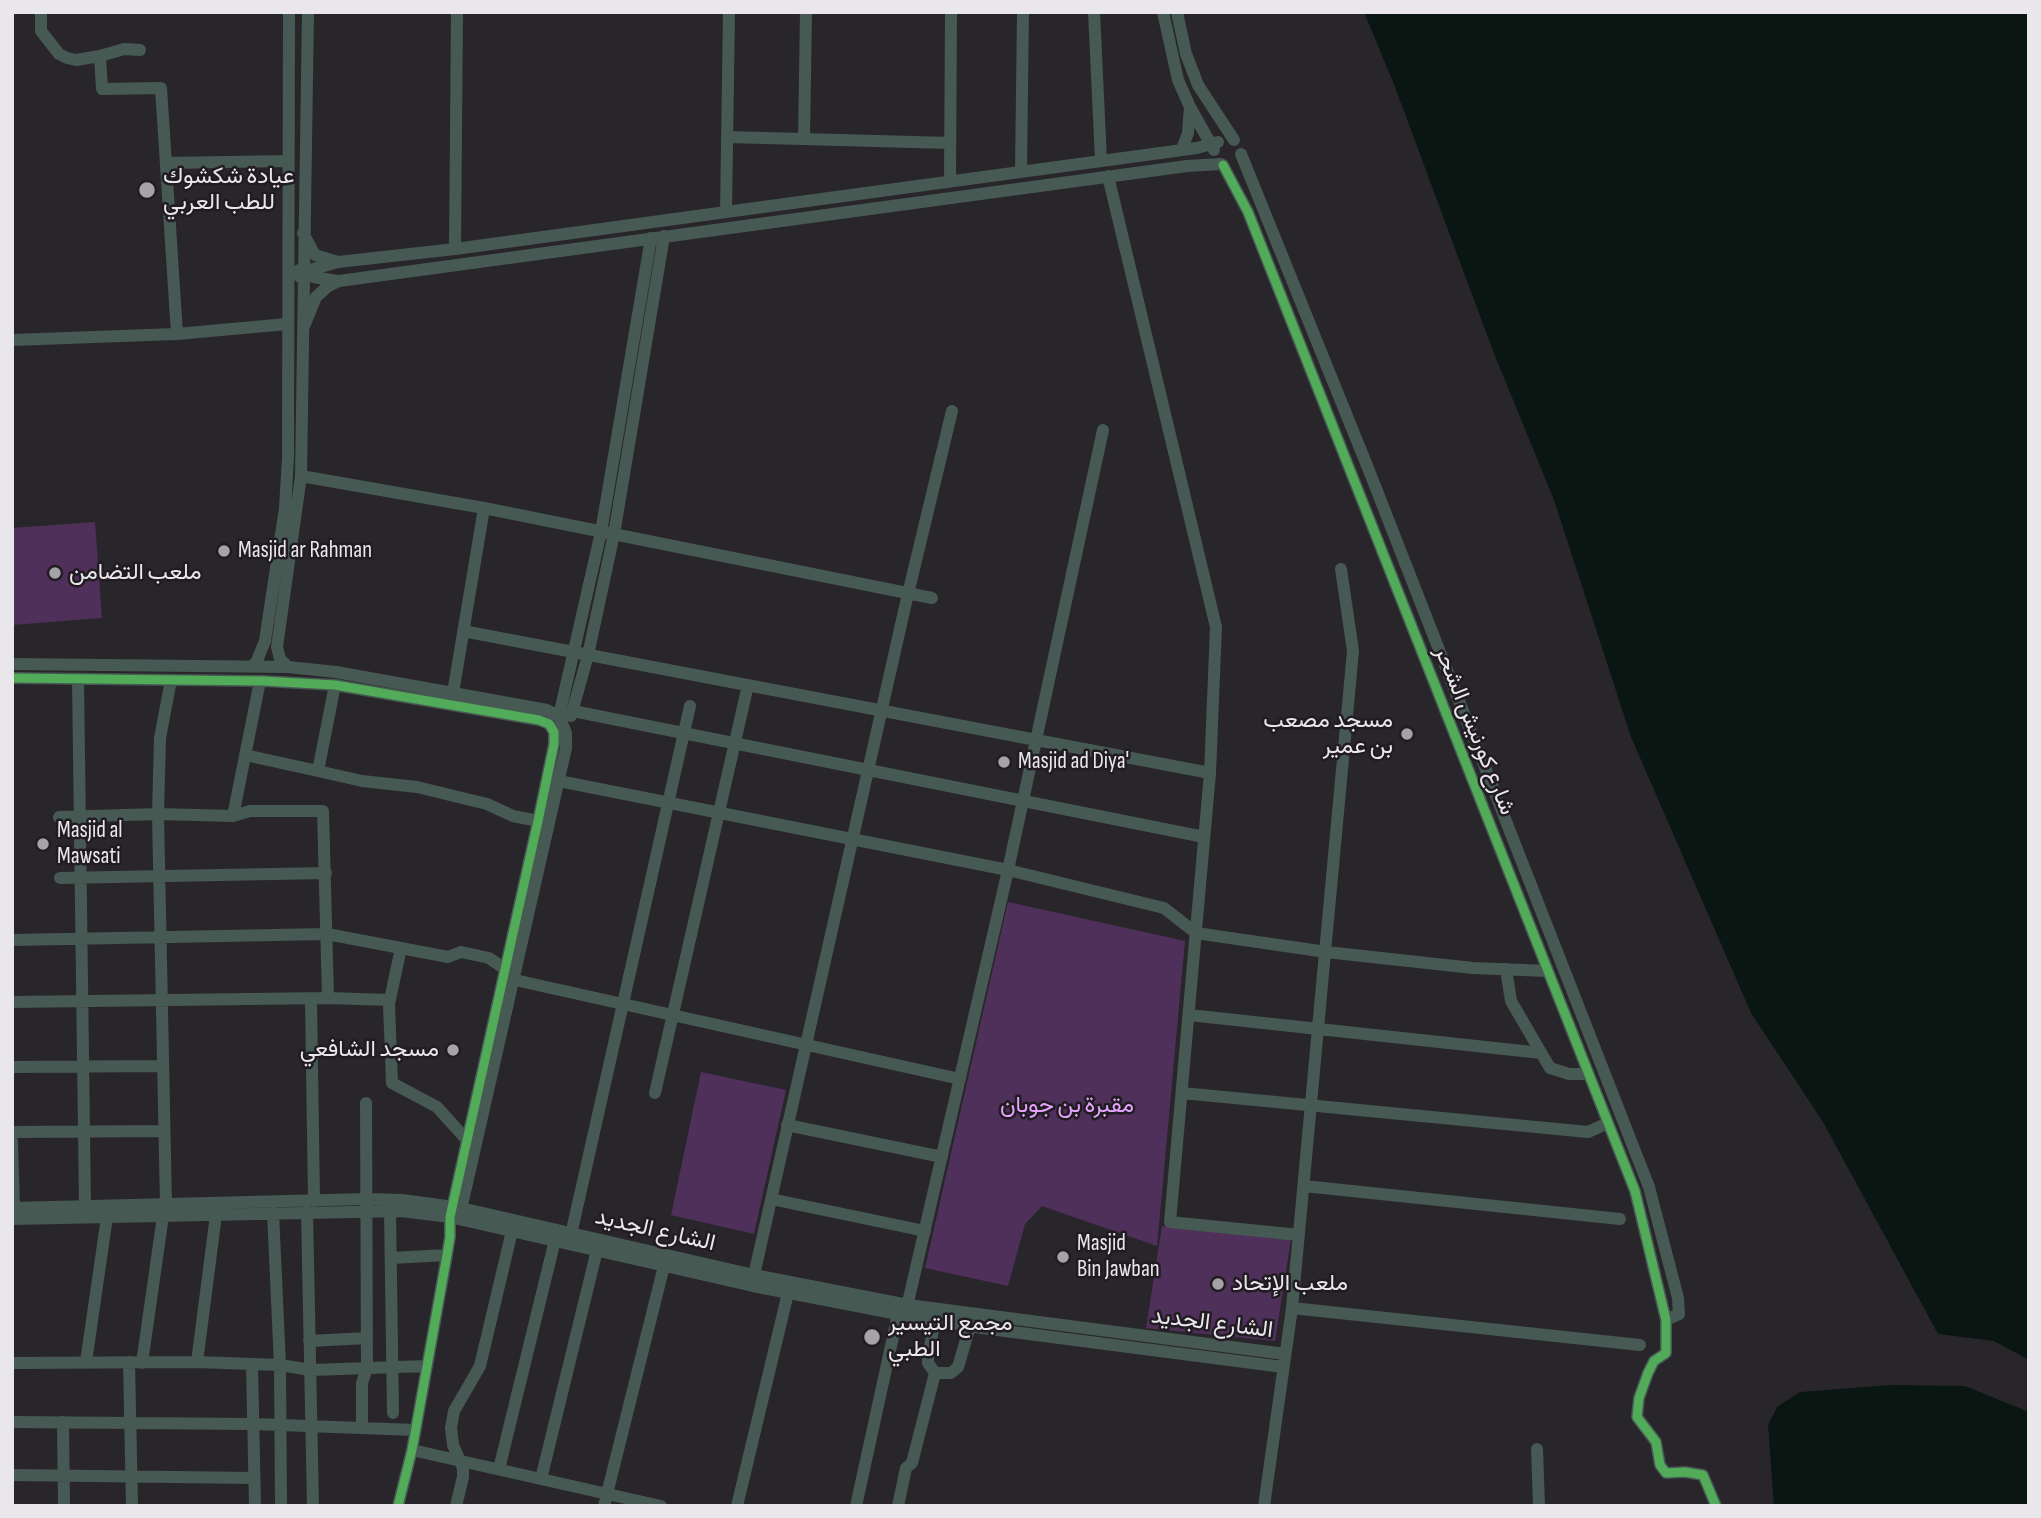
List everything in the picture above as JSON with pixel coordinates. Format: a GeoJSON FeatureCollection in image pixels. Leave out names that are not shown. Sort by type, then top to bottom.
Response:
{"type":"FeatureCollection","features":[{"type":"Feature","properties":{"kind":"street"},"geometry":{"type":"LineString","coordinates":[[41,12],[41,31],[59,54],[67,58],[76,60],[100,57],[124,49],[140,50]]}},
{"type":"Feature","properties":{"kind":"street"},"geometry":{"type":"LineString","coordinates":[[288,667],[280,659],[277,647],[276,609],[288,458],[289,12]]}},
{"type":"Feature","properties":{"kind":"street"},"geometry":{"type":"LineString","coordinates":[[245,672],[256,663],[263,650],[276,609],[301,476],[308,12]]}},
{"type":"Feature","properties":{"kind":"street"},"geometry":{"type":"LineString","coordinates":[[455,249],[457,12]]}},
{"type":"Feature","properties":{"kind":"street"},"geometry":{"type":"LineString","coordinates":[[726,212],[729,12]]}},
{"type":"Feature","properties":{"kind":"street"},"geometry":{"type":"LineString","coordinates":[[804,139],[806,12]]}},
{"type":"Feature","properties":{"kind":"street"},"geometry":{"type":"LineString","coordinates":[[950,181],[951,12]]}},
{"type":"Feature","properties":{"kind":"street"},"geometry":{"type":"LineString","coordinates":[[1021,171],[1023,12]]}},
{"type":"Feature","properties":{"kind":"street"},"geometry":{"type":"LineString","coordinates":[[1094,12],[1101,160]]}},
{"type":"Feature","properties":{"kind":"street"},"geometry":{"type":"LineString","coordinates":[[1163,12],[1174,68],[1190,107],[1214,146],[1215,158],[1222,165]]}},
{"type":"Feature","properties":{"kind":"street"},"geometry":{"type":"LineString","coordinates":[[303,329],[316,297],[339,281],[1108,176],[1187,166],[1235,164],[1241,154],[1240,145],[1198,85],[1186,54],[1177,12]]}},
{"type":"Feature","properties":{"kind":"street"},"geometry":{"type":"LineString","coordinates":[[100,57],[102,89],[161,88],[177,334]]}},
{"type":"Feature","properties":{"kind":"street"},"geometry":{"type":"LineString","coordinates":[[288,76],[306,76]]}},
{"type":"Feature","properties":{"kind":"street"},"geometry":{"type":"LineString","coordinates":[[1182,149],[1189,124],[1190,107]]}},
{"type":"Feature","properties":{"kind":"street"},"geometry":{"type":"LineString","coordinates":[[728,137],[950,143]]}},
{"type":"Feature","properties":{"kind":"street"},"geometry":{"type":"LineString","coordinates":[[288,289],[303,274],[338,262],[455,249],[1214,146],[1225,138],[1234,139]]}},
{"type":"Feature","properties":{"kind":"street","name":"شارع كورنيش الشحر"},"geometry":{"type":"LineString","coordinates":[[1222,165],[1248,212],[1635,1191],[1666,1320],[1679,1314],[1678,1298],[1648,1187],[1368,468],[1241,154]]}},
{"type":"Feature","properties":{"kind":"street"},"geometry":{"type":"LineString","coordinates":[[166,163],[288,161]]}},
{"type":"Feature","properties":{"kind":"street"},"geometry":{"type":"LineString","coordinates":[[1108,176],[1216,627],[1210,773],[1170,1222],[1299,1235]]}},
{"type":"Feature","properties":{"kind":"street"},"geometry":{"type":"LineString","coordinates":[[303,233],[315,255],[338,262]]}},
{"type":"Feature","properties":{"kind":"street"},"geometry":{"type":"LineString","coordinates":[[398,1506],[412,1450],[450,1237],[515,980],[566,748],[566,733],[588,655],[658,237]]}},
{"type":"Feature","properties":{"kind":"street"},"geometry":{"type":"LineString","coordinates":[[487,244],[489,260]]}},
{"type":"Feature","properties":{"kind":"street"},"geometry":{"type":"LineString","coordinates":[[288,257],[303,274],[339,281]]}},
{"type":"Feature","properties":{"kind":"street"},"geometry":{"type":"LineString","coordinates":[[12,340],[177,334],[287,324]]}},
{"type":"Feature","properties":{"kind":"street"},"geometry":{"type":"LineString","coordinates":[[754,1275],[851,839],[952,411]]}},
{"type":"Feature","properties":{"kind":"street"},"geometry":{"type":"LineString","coordinates":[[856,1506],[925,1231],[1008,870],[1102,430]]}},
{"type":"Feature","properties":{"kind":"street"},"geometry":{"type":"LineString","coordinates":[[1353,477],[1368,468]]}},
{"type":"Feature","properties":{"kind":"street"},"geometry":{"type":"LineString","coordinates":[[301,476],[484,508],[932,598]]}},
{"type":"Feature","properties":{"kind":"street"},"geometry":{"type":"LineString","coordinates":[[453,692],[484,508]]}},
{"type":"Feature","properties":{"kind":"street"},"geometry":{"type":"LineString","coordinates":[[566,733],[559,716],[607,533]]}},
{"type":"Feature","properties":{"kind":"street"},"geometry":{"type":"LineString","coordinates":[[1264,1506],[1292,1308],[1353,651],[1341,569]]}},
{"type":"Feature","properties":{"kind":"street"},"geometry":{"type":"LineString","coordinates":[[463,631],[1210,773]]}},
{"type":"Feature","properties":{"kind":"street"},"geometry":{"type":"LineString","coordinates":[[12,664],[245,672],[260,681],[335,685],[539,720],[549,724],[554,732],[554,744],[466,1139],[456,1213]]}},
{"type":"Feature","properties":{"kind":"street"},"geometry":{"type":"LineString","coordinates":[[12,678],[171,680],[288,667],[336,672],[453,692],[547,710],[559,716]]}},
{"type":"Feature","properties":{"kind":"street"},"geometry":{"type":"LineString","coordinates":[[78,679],[85,1206]]}},
{"type":"Feature","properties":{"kind":"street"},"geometry":{"type":"LineString","coordinates":[[132,1506],[130,1423],[135,1363],[164,1210],[158,814],[160,738],[171,680]]}},
{"type":"Feature","properties":{"kind":"street"},"geometry":{"type":"LineString","coordinates":[[233,816],[260,681]]}},
{"type":"Feature","properties":{"kind":"street"},"geometry":{"type":"LineString","coordinates":[[318,771],[335,685]]}},
{"type":"Feature","properties":{"kind":"street"},"geometry":{"type":"LineString","coordinates":[[655,1093],[748,685]]}},
{"type":"Feature","properties":{"kind":"street"},"geometry":{"type":"LineString","coordinates":[[570,1238],[690,706]]}},
{"type":"Feature","properties":{"kind":"street"},"geometry":{"type":"LineString","coordinates":[[573,711],[1204,837]]}},
{"type":"Feature","properties":{"kind":"street"},"geometry":{"type":"LineString","coordinates":[[245,755],[362,781],[417,787],[486,804],[513,816],[538,821]]}},
{"type":"Feature","properties":{"kind":"street"},"geometry":{"type":"LineString","coordinates":[[559,781],[1008,870],[1164,908],[1196,933],[1473,968],[1547,971]]}},
{"type":"Feature","properties":{"kind":"street"},"geometry":{"type":"LineString","coordinates":[[59,817],[158,814],[233,816],[250,811],[323,811],[328,998]]}},
{"type":"Feature","properties":{"kind":"street"},"geometry":{"type":"LineString","coordinates":[[1487,817],[1503,811]]}},
{"type":"Feature","properties":{"kind":"street"},"geometry":{"type":"LineString","coordinates":[[60,878],[326,873]]}},
{"type":"Feature","properties":{"kind":"street"},"geometry":{"type":"LineString","coordinates":[[12,940],[327,934],[448,957],[461,952],[489,958],[505,968]]}},
{"type":"Feature","properties":{"kind":"street"},"geometry":{"type":"LineString","coordinates":[[401,948],[390,1000],[392,1083],[437,1107],[466,1139]]}},
{"type":"Feature","properties":{"kind":"street"},"geometry":{"type":"LineString","coordinates":[[1506,969],[1511,1002],[1550,1068],[1569,1074],[1589,1074]]}},
{"type":"Feature","properties":{"kind":"street"},"geometry":{"type":"LineString","coordinates":[[515,980],[960,1079]]}},
{"type":"Feature","properties":{"kind":"street"},"geometry":{"type":"LineString","coordinates":[[12,1002],[328,998],[390,1000]]}},
{"type":"Feature","properties":{"kind":"street"},"geometry":{"type":"LineString","coordinates":[[311,999],[314,1200]]}},
{"type":"Feature","properties":{"kind":"street"},"geometry":{"type":"LineString","coordinates":[[1189,1014],[1541,1053]]}},
{"type":"Feature","properties":{"kind":"street"},"geometry":{"type":"LineString","coordinates":[[12,1067],[162,1066]]}},
{"type":"Feature","properties":{"kind":"street"},"geometry":{"type":"LineString","coordinates":[[1182,1093],[1588,1132],[1608,1123]]}},
{"type":"Feature","properties":{"kind":"street"},"geometry":{"type":"LineString","coordinates":[[362,1428],[362,1383],[367,1368],[366,1102]]}},
{"type":"Feature","properties":{"kind":"street"},"geometry":{"type":"LineString","coordinates":[[788,1125],[942,1157]]}},
{"type":"Feature","properties":{"kind":"street"},"geometry":{"type":"LineString","coordinates":[[12,1132],[164,1131]]}},
{"type":"Feature","properties":{"kind":"street"},"geometry":{"type":"LineString","coordinates":[[12,1141],[13,1212]]}},
{"type":"Feature","properties":{"kind":"street"},"geometry":{"type":"LineString","coordinates":[[1304,1186],[1620,1219]]}},
{"type":"Feature","properties":{"kind":"street"},"geometry":{"type":"LineString","coordinates":[[771,1199],[925,1231]]}},
{"type":"Feature","properties":{"kind":"street","name":"الشارع الجديد"},"geometry":{"type":"LineString","coordinates":[[13,1212],[107,1217],[164,1210],[314,1200],[366,1205],[390,1211],[456,1213],[512,1231],[555,1240],[570,1238],[597,1250],[788,1293],[1284,1361]]}},
{"type":"Feature","properties":{"kind":"street","name":"الشارع الجديد"},"geometry":{"type":"LineString","coordinates":[[13,1212],[85,1206],[216,1214],[307,1212],[402,1200],[570,1238],[754,1275],[935,1320],[1284,1361]]}},
{"type":"Feature","properties":{"kind":"street"},"geometry":{"type":"LineString","coordinates":[[390,1211],[393,1413]]}},
{"type":"Feature","properties":{"kind":"street"},"geometry":{"type":"LineString","coordinates":[[307,1212],[313,1506]]}},
{"type":"Feature","properties":{"kind":"street"},"geometry":{"type":"LineString","coordinates":[[272,1213],[280,1365],[281,1506]]}},
{"type":"Feature","properties":{"kind":"street"},"geometry":{"type":"LineString","coordinates":[[197,1362],[216,1214]]}},
{"type":"Feature","properties":{"kind":"street"},"geometry":{"type":"LineString","coordinates":[[86,1362],[107,1217]]}},
{"type":"Feature","properties":{"kind":"street"},"geometry":{"type":"LineString","coordinates":[[456,1506],[463,1468],[458,1460],[451,1428],[454,1411],[480,1366],[512,1231]]}},
{"type":"Feature","properties":{"kind":"street"},"geometry":{"type":"LineString","coordinates":[[499,1469],[555,1240]]}},
{"type":"Feature","properties":{"kind":"street"},"geometry":{"type":"LineString","coordinates":[[541,1479],[597,1250]]}},
{"type":"Feature","properties":{"kind":"street"},"geometry":{"type":"LineString","coordinates":[[391,1258],[447,1255]]}},
{"type":"Feature","properties":{"kind":"street"},"geometry":{"type":"LineString","coordinates":[[605,1499],[664,1266]]}},
{"type":"Feature","properties":{"kind":"street"},"geometry":{"type":"LineString","coordinates":[[737,1506],[788,1293]]}},
{"type":"Feature","properties":{"kind":"street"},"geometry":{"type":"LineString","coordinates":[[1292,1308],[1640,1345]]}},
{"type":"Feature","properties":{"kind":"street"},"geometry":{"type":"LineString","coordinates":[[898,1506],[906,1468],[912,1463],[935,1373],[928,1363],[928,1357],[935,1320]]}},
{"type":"Feature","properties":{"kind":"street"},"geometry":{"type":"LineString","coordinates":[[1666,1320],[1667,1353],[1654,1362],[1648,1373],[1639,1398],[1637,1417],[1656,1442],[1660,1465],[1666,1473],[1703,1475],[1716,1506]]}},
{"type":"Feature","properties":{"kind":"street"},"geometry":{"type":"LineString","coordinates":[[935,1373],[951,1373],[958,1367],[970,1326]]}},
{"type":"Feature","properties":{"kind":"street"},"geometry":{"type":"LineString","coordinates":[[309,1341],[367,1338]]}},
{"type":"Feature","properties":{"kind":"street"},"geometry":{"type":"LineString","coordinates":[[12,1363],[197,1362],[280,1365],[311,1370],[427,1366]]}},
{"type":"Feature","properties":{"kind":"street"},"geometry":{"type":"LineString","coordinates":[[252,1364],[255,1506]]}},
{"type":"Feature","properties":{"kind":"street"},"geometry":{"type":"LineString","coordinates":[[12,1422],[253,1424],[415,1430]]}},
{"type":"Feature","properties":{"kind":"street"},"geometry":{"type":"LineString","coordinates":[[63,1422],[64,1506]]}},
{"type":"Feature","properties":{"kind":"street"},"geometry":{"type":"LineString","coordinates":[[1537,1449],[1539,1506]]}},
{"type":"Feature","properties":{"kind":"street"},"geometry":{"type":"LineString","coordinates":[[412,1450],[541,1479],[605,1499],[661,1506]]}},
{"type":"Feature","properties":{"kind":"street"},"geometry":{"type":"LineString","coordinates":[[12,1475],[254,1478]]}},
{"type":"Feature","properties":{"kind":"green space","name":"ملعب التضامن"},"geometry":{"type":"Polygon","coordinates":[[[95,522],[102,618],[12,625],[12,528],[95,522]]]}},
{"type":"Feature","properties":{"kind":"green space","name":"مقبرة بن جوبان"},"geometry":{"type":"Polygon","coordinates":[[[1008,902],[1185,941],[1157,1246],[1042,1206],[1025,1224],[1008,1286],[925,1268],[1008,902]]]}},
{"type":"Feature","properties":{"kind":"green space"},"geometry":{"type":"Polygon","coordinates":[[[701,1072],[786,1090],[754,1234],[671,1215],[701,1072]]]}},
{"type":"Feature","properties":{"kind":"green space","name":"ملعب الإتحاد"},"geometry":{"type":"Polygon","coordinates":[[[1162,1226],[1291,1239],[1275,1341],[1146,1328],[1162,1226]]]}},
{"type":"Feature","properties":{"kind":"shaded area"},"geometry":{"type":"Polygon","coordinates":[[[1364,12],[2029,12],[2029,1360],[1994,1341],[1938,1334],[1823,1122],[1751,1013],[1631,737],[1554,500],[1493,351],[1395,87],[1364,12]]]}},
{"type":"Feature","properties":{"kind":"shaded area"},"geometry":{"type":"Polygon","coordinates":[[[1890,1385],[1965,1386],[2029,1412],[2029,1506],[1774,1506],[1768,1425],[1777,1407],[1800,1392],[1890,1385]]]}},
{"type":"Feature","properties":{"kind":"cycle path"},"geometry":{"type":"LineString","coordinates":[[1223,165],[1248,212],[1635,1191],[1666,1320],[1666,1353],[1654,1361],[1648,1373],[1639,1398],[1637,1417],[1656,1442],[1660,1465],[1666,1473],[1703,1475],[1716,1506]]}},
{"type":"Feature","properties":{"kind":"cycle path"},"geometry":{"type":"LineString","coordinates":[[12,678],[263,681],[335,685],[539,720],[549,724],[554,732],[554,744],[538,821],[450,1217],[450,1237],[412,1450],[398,1506]]}},
{"type":"Feature","properties":{"kind":"place","name":"عيادة شكشوك للطب العربي"},"geometry":{"type":"Point","coordinates":[147,190]}},
{"type":"Feature","properties":{"kind":"place","name":"Masjid ar Rahman"},"geometry":{"type":"Point","coordinates":[224,551]}},
{"type":"Feature","properties":{"kind":"place","name":"ملعب التضامن"},"geometry":{"type":"Point","coordinates":[55,573]}},
{"type":"Feature","properties":{"kind":"place","name":"مسجد مصعب بن عمير"},"geometry":{"type":"Point","coordinates":[1407,734]}},
{"type":"Feature","properties":{"kind":"place","name":"Masjid ad Diya'"},"geometry":{"type":"Point","coordinates":[1004,762]}},
{"type":"Feature","properties":{"kind":"place","name":"Masjid al Mawsati"},"geometry":{"type":"Point","coordinates":[43,844]}},
{"type":"Feature","properties":{"kind":"place","name":"مسجد الشافعي"},"geometry":{"type":"Point","coordinates":[453,1050]}},
{"type":"Feature","properties":{"kind":"place","name":"Masjid Bin Jawban"},"geometry":{"type":"Point","coordinates":[1063,1257]}},
{"type":"Feature","properties":{"kind":"place","name":"ملعب الإتحاد"},"geometry":{"type":"Point","coordinates":[1218,1284]}},
{"type":"Feature","properties":{"kind":"place","name":"مجمع التيسير الطبي"},"geometry":{"type":"Point","coordinates":[872,1337]}}]}
